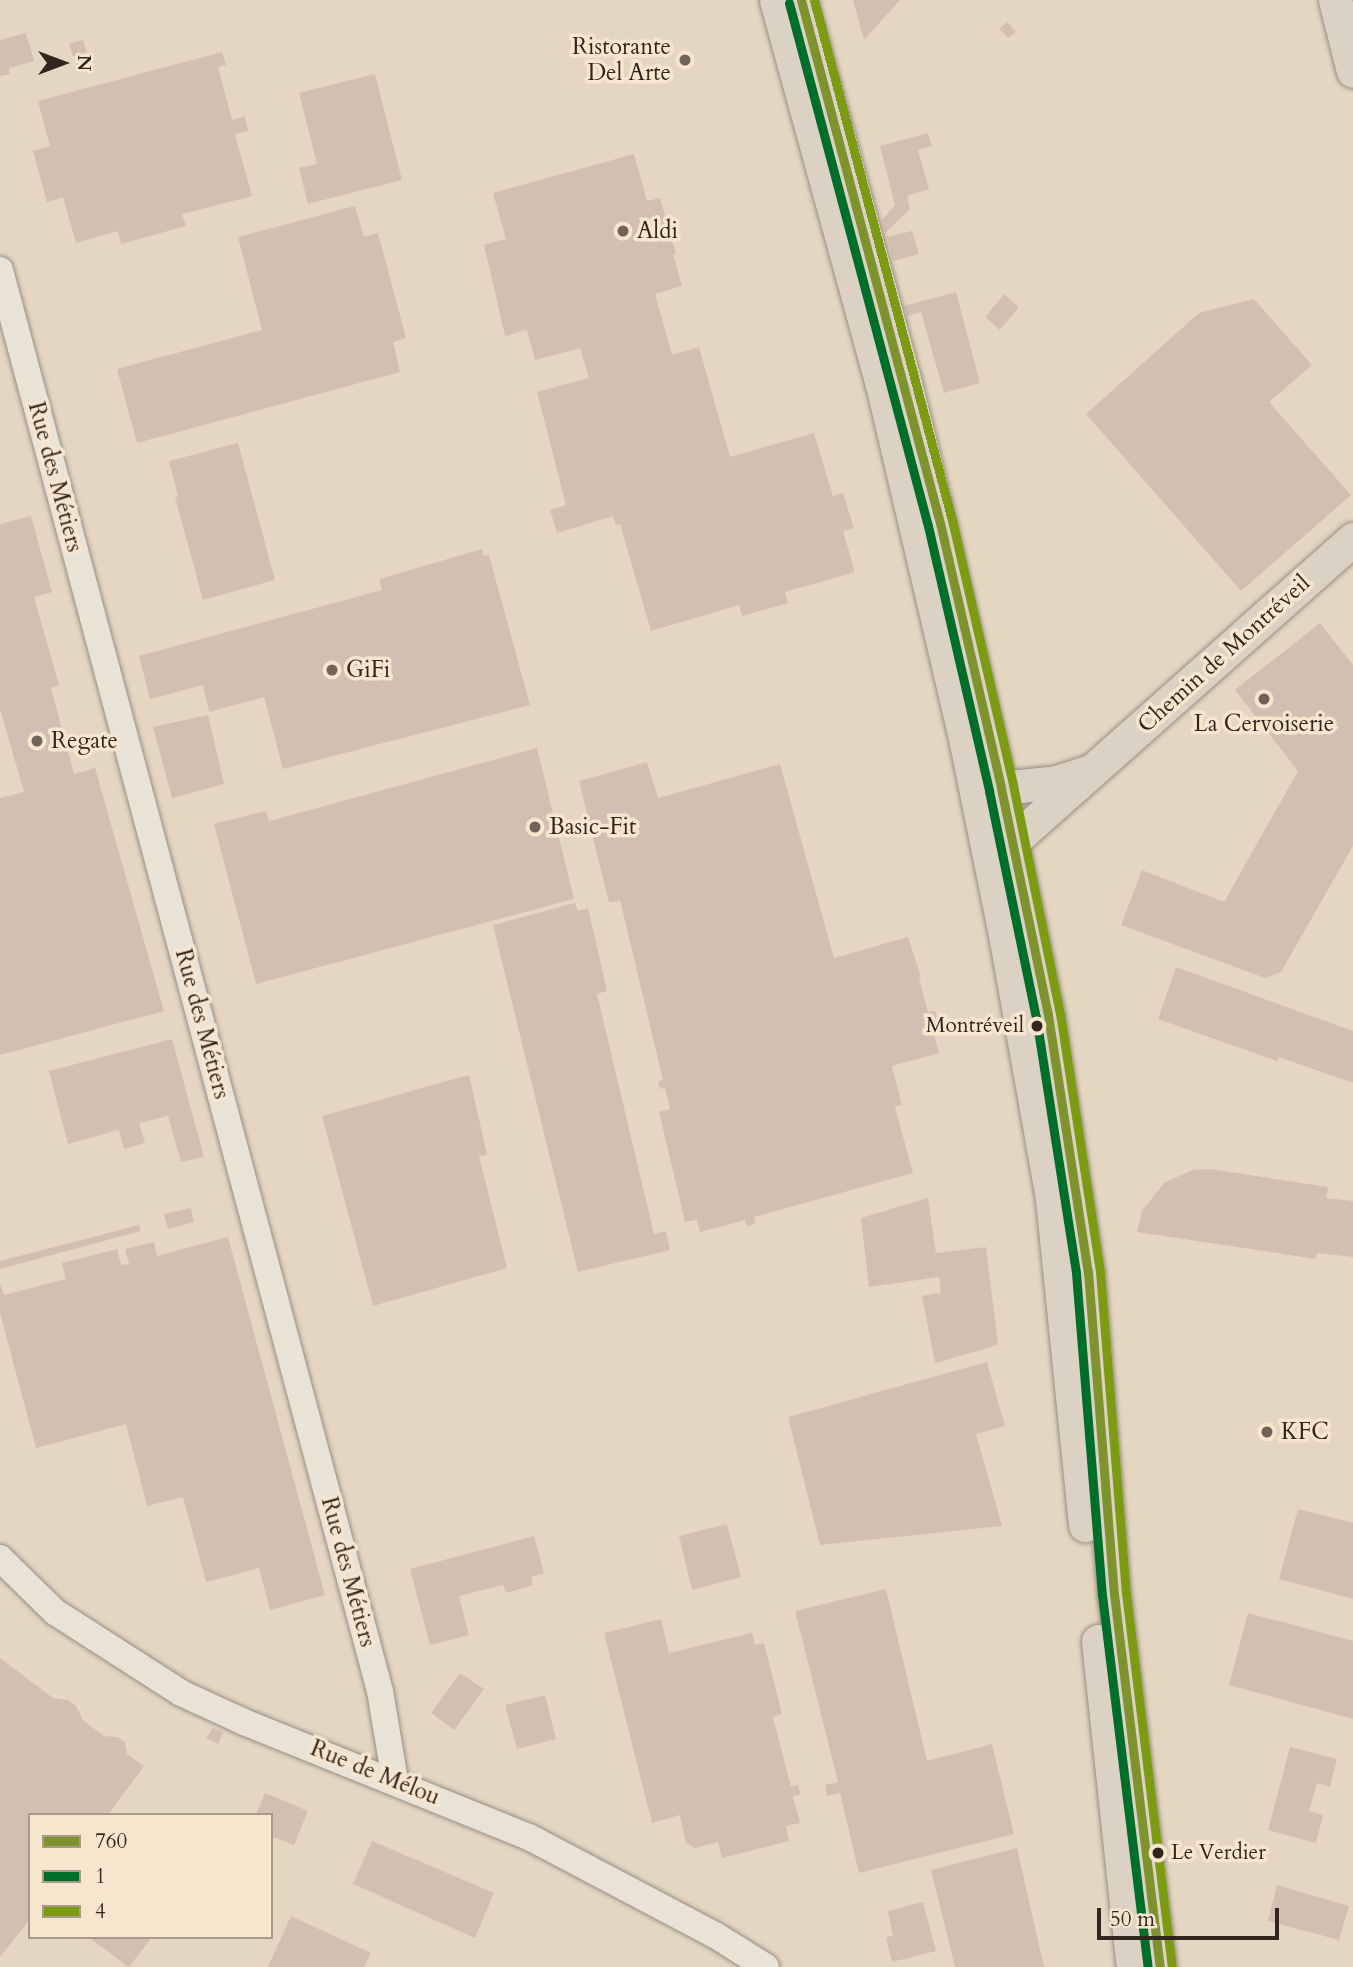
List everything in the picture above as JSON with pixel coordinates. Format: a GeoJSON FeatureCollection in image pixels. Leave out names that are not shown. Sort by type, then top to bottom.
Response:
{"type":"FeatureCollection","features":[{"type":"Feature","properties":{"kind":"main road"},"geometry":{"type":"LineString","coordinates":[[776,0],[882,384],[966,743],[1026,1038],[1052,1199],[1133,1967]]}},
{"type":"Feature","properties":{"kind":"main road"},"geometry":{"type":"LineString","coordinates":[[801,0],[904,379],[1001,788],[1048,1015],[1088,1272],[1114,1594],[1160,1967]]}},
{"type":"Feature","properties":{"kind":"main road"},"geometry":{"type":"LineString","coordinates":[[1335,0],[1353,71]]}},
{"type":"Feature","properties":{"kind":"main road","name":"Chemin de Montréveil"},"geometry":{"type":"LineString","coordinates":[[1013,841],[1353,539]]}},
{"type":"Feature","properties":{"kind":"main road","name":"Chemin de Montréveil"},"geometry":{"type":"LineString","coordinates":[[1001,788],[1057,782],[1096,769]]}},
{"type":"Feature","properties":{"kind":"street","name":"Rue des Métiers"},"geometry":{"type":"LineString","coordinates":[[0,270],[380,1691],[395,1780]]}},
{"type":"Feature","properties":{"kind":"street","name":"Rue de Mélou"},"geometry":{"type":"LineString","coordinates":[[0,1558],[55,1612],[181,1693],[244,1722],[395,1780],[529,1837],[715,1935],[766,1967]]}},
{"type":"Feature","properties":{"kind":"building"},"geometry":{"type":"Polygon","coordinates":[[[853,0],[900,0],[864,40],[853,0]]]}},
{"type":"Feature","properties":{"kind":"building"},"geometry":{"type":"Polygon","coordinates":[[[1007,22],[1016,32],[1008,38],[999,29],[1007,22]]]}},
{"type":"Feature","properties":{"kind":"building"},"geometry":{"type":"Polygon","coordinates":[[[26,33],[34,61],[9,68],[10,74],[0,76],[0,40],[26,33]]]}},
{"type":"Feature","properties":{"kind":"building"},"geometry":{"type":"Polygon","coordinates":[[[83,40],[87,52],[73,56],[69,44],[83,40]]]}},
{"type":"Feature","properties":{"kind":"building"},"geometry":{"type":"Polygon","coordinates":[[[222,52],[226,65],[218,67],[232,120],[245,116],[248,131],[235,134],[252,196],[182,214],[186,226],[121,244],[118,231],[76,243],[63,197],[47,202],[33,151],[50,146],[38,101],[222,52]]]}},
{"type":"Feature","properties":{"kind":"building"},"geometry":{"type":"Polygon","coordinates":[[[375,74],[402,180],[308,204],[299,168],[317,164],[299,93],[375,74]]]}},
{"type":"Feature","properties":{"kind":"building"},"geometry":{"type":"Polygon","coordinates":[[[928,133],[932,146],[918,150],[929,189],[907,196],[910,209],[885,233],[882,220],[895,205],[880,146],[928,133]]]}},
{"type":"Feature","properties":{"kind":"building"},"geometry":{"type":"Polygon","coordinates":[[[634,154],[647,201],[660,198],[676,254],[673,254],[682,286],[655,294],[672,355],[699,347],[730,457],[814,433],[833,496],[843,493],[854,528],[843,531],[855,572],[785,592],[788,603],[742,616],[739,605],[651,631],[620,524],[616,525],[613,516],[557,533],[550,510],[566,505],[537,392],[589,378],[580,348],[535,360],[527,330],[505,336],[484,245],[506,239],[493,193],[634,154]]]}},
{"type":"Feature","properties":{"kind":"building"},"geometry":{"type":"Polygon","coordinates":[[[355,206],[364,237],[378,233],[406,338],[393,342],[400,372],[137,443],[117,369],[262,330],[238,237],[355,206]]]}},
{"type":"Feature","properties":{"kind":"building"},"geometry":{"type":"Polygon","coordinates":[[[912,231],[919,254],[893,261],[887,237],[912,231]]]}},
{"type":"Feature","properties":{"kind":"building"},"geometry":{"type":"Polygon","coordinates":[[[956,292],[980,383],[944,393],[921,312],[907,316],[904,306],[956,292]]]}},
{"type":"Feature","properties":{"kind":"building"},"geometry":{"type":"Polygon","coordinates":[[[1004,294],[1019,307],[1000,330],[985,317],[1004,294]]]}},
{"type":"Feature","properties":{"kind":"building"},"geometry":{"type":"Polygon","coordinates":[[[1254,299],[1312,365],[1269,402],[1351,495],[1241,591],[1086,414],[1199,313],[1254,299]]]}},
{"type":"Feature","properties":{"kind":"building"},"geometry":{"type":"Polygon","coordinates":[[[238,443],[275,580],[203,600],[175,497],[178,496],[169,461],[238,443]]]}},
{"type":"Feature","properties":{"kind":"building"},"geometry":{"type":"Polygon","coordinates":[[[31,516],[52,592],[34,597],[59,685],[51,688],[74,774],[95,768],[164,1011],[0,1055],[0,798],[24,792],[0,709],[0,524],[31,516]]]}},
{"type":"Feature","properties":{"kind":"building","name":"GiFi"},"geometry":{"type":"Polygon","coordinates":[[[482,549],[483,556],[489,555],[530,705],[283,769],[264,697],[209,712],[203,685],[150,699],[139,656],[382,590],[379,579],[482,549]]]}},
{"type":"Feature","properties":{"kind":"building"},"geometry":{"type":"Polygon","coordinates":[[[1320,623],[1353,665],[1353,846],[1281,972],[1265,978],[1121,925],[1142,870],[1224,902],[1298,771],[1235,690],[1320,623]]]}},
{"type":"Feature","properties":{"kind":"building"},"geometry":{"type":"Polygon","coordinates":[[[208,715],[224,784],[172,798],[153,727],[208,715]]]}},
{"type":"Feature","properties":{"kind":"building"},"geometry":{"type":"Polygon","coordinates":[[[537,748],[574,899],[256,984],[214,824],[266,811],[269,821],[537,748]]]}},
{"type":"Feature","properties":{"kind":"building"},"geometry":{"type":"Polygon","coordinates":[[[647,762],[658,798],[780,764],[834,958],[908,937],[921,977],[919,978],[928,1012],[935,1011],[941,1032],[934,1034],[939,1053],[892,1066],[902,1105],[895,1107],[913,1173],[754,1217],[756,1224],[747,1226],[745,1220],[700,1232],[697,1220],[685,1222],[659,1112],[670,1109],[665,1088],[660,1089],[658,1081],[663,1080],[620,900],[609,903],[579,781],[647,762]]]}},
{"type":"Feature","properties":{"kind":"building"},"geometry":{"type":"Polygon","coordinates":[[[575,903],[578,911],[588,908],[607,991],[597,994],[654,1234],[666,1231],[670,1250],[578,1272],[493,925],[575,903]]]}},
{"type":"Feature","properties":{"kind":"building"},"geometry":{"type":"Polygon","coordinates":[[[1176,967],[1353,1031],[1353,1083],[1279,1057],[1277,1061],[1158,1019],[1176,967]]]}},
{"type":"Feature","properties":{"kind":"building"},"geometry":{"type":"Polygon","coordinates":[[[172,1039],[204,1157],[181,1162],[168,1116],[139,1123],[145,1143],[124,1149],[119,1130],[68,1144],[49,1071],[172,1039]]]}},
{"type":"Feature","properties":{"kind":"building"},"geometry":{"type":"Polygon","coordinates":[[[469,1075],[487,1155],[479,1156],[507,1268],[373,1306],[322,1116],[469,1075]]]}},
{"type":"Feature","properties":{"kind":"building"},"geometry":{"type":"Polygon","coordinates":[[[1210,1169],[1328,1187],[1326,1198],[1353,1201],[1353,1257],[1317,1253],[1316,1259],[1137,1232],[1142,1211],[1164,1183],[1192,1170],[1210,1169]]]}},
{"type":"Feature","properties":{"kind":"building"},"geometry":{"type":"Polygon","coordinates":[[[928,1198],[936,1253],[986,1247],[998,1345],[935,1363],[922,1296],[941,1293],[939,1277],[869,1287],[861,1218],[928,1198]]]}},
{"type":"Feature","properties":{"kind":"building"},"geometry":{"type":"Polygon","coordinates":[[[191,1208],[194,1222],[168,1229],[164,1214],[191,1208]]]}},
{"type":"Feature","properties":{"kind":"building"},"geometry":{"type":"Polygon","coordinates":[[[139,1225],[141,1231],[0,1269],[0,1261],[139,1225]]]}},
{"type":"Feature","properties":{"kind":"building"},"geometry":{"type":"Polygon","coordinates":[[[228,1237],[325,1595],[270,1610],[259,1568],[206,1582],[183,1497],[147,1506],[126,1424],[36,1448],[0,1313],[0,1284],[4,1295],[66,1279],[62,1263],[117,1249],[121,1265],[129,1264],[125,1249],[154,1242],[157,1256],[228,1237]]]}},
{"type":"Feature","properties":{"kind":"building"},"geometry":{"type":"Polygon","coordinates":[[[987,1362],[1005,1426],[976,1434],[1002,1526],[820,1545],[788,1417],[987,1362]]]}},
{"type":"Feature","properties":{"kind":"building"},"geometry":{"type":"Polygon","coordinates":[[[1298,1509],[1353,1523],[1353,1599],[1279,1579],[1298,1509]]]}},
{"type":"Feature","properties":{"kind":"building"},"geometry":{"type":"Polygon","coordinates":[[[727,1524],[741,1577],[692,1590],[679,1536],[727,1524]]]}},
{"type":"Feature","properties":{"kind":"building"},"geometry":{"type":"Polygon","coordinates":[[[534,1536],[544,1573],[531,1577],[533,1585],[506,1593],[503,1585],[459,1596],[469,1635],[430,1645],[410,1569],[534,1536]]]}},
{"type":"Feature","properties":{"kind":"building"},"geometry":{"type":"Polygon","coordinates":[[[886,1589],[927,1761],[992,1744],[1014,1834],[859,1873],[840,1793],[827,1796],[825,1785],[838,1782],[795,1611],[886,1589]]]}},
{"type":"Feature","properties":{"kind":"building"},"geometry":{"type":"Polygon","coordinates":[[[1248,1613],[1353,1641],[1353,1719],[1229,1685],[1248,1613]]]}},
{"type":"Feature","properties":{"kind":"building"},"geometry":{"type":"Polygon","coordinates":[[[661,1619],[669,1653],[752,1633],[755,1645],[764,1643],[782,1714],[773,1717],[791,1787],[798,1785],[801,1794],[793,1796],[800,1823],[786,1826],[789,1841],[722,1858],[718,1842],[695,1848],[686,1843],[680,1815],[652,1823],[604,1633],[661,1619]]]}},
{"type":"Feature","properties":{"kind":"building"},"geometry":{"type":"Polygon","coordinates":[[[0,1658],[53,1698],[68,1700],[76,1706],[83,1720],[104,1736],[117,1737],[125,1742],[127,1754],[144,1766],[109,1813],[28,1813],[28,1922],[0,1957],[0,1658]]]}},
{"type":"Feature","properties":{"kind":"building"},"geometry":{"type":"Polygon","coordinates":[[[460,1673],[484,1689],[454,1730],[431,1713],[460,1673]]]}},
{"type":"Feature","properties":{"kind":"building"},"geometry":{"type":"Polygon","coordinates":[[[545,1695],[556,1739],[517,1749],[505,1705],[545,1695]]]}},
{"type":"Feature","properties":{"kind":"building"},"geometry":{"type":"Polygon","coordinates":[[[213,1728],[223,1733],[218,1744],[206,1738],[213,1728]]]}},
{"type":"Feature","properties":{"kind":"building"},"geometry":{"type":"Polygon","coordinates":[[[1290,1747],[1337,1759],[1330,1787],[1317,1783],[1309,1811],[1323,1815],[1316,1843],[1268,1830],[1290,1747]]]}},
{"type":"Feature","properties":{"kind":"building"},"geometry":{"type":"Polygon","coordinates":[[[265,1793],[308,1811],[294,1845],[273,1837],[273,1813],[257,1813],[265,1793]]]}},
{"type":"Feature","properties":{"kind":"building"},"geometry":{"type":"Polygon","coordinates":[[[372,1841],[494,1893],[475,1938],[353,1884],[372,1841]]]}},
{"type":"Feature","properties":{"kind":"building"},"geometry":{"type":"Polygon","coordinates":[[[1017,1848],[1044,1967],[955,1967],[931,1870],[1017,1848]]]}},
{"type":"Feature","properties":{"kind":"building"},"geometry":{"type":"Polygon","coordinates":[[[1277,1885],[1349,1906],[1339,1940],[1268,1921],[1277,1885]]]}},
{"type":"Feature","properties":{"kind":"building"},"geometry":{"type":"Polygon","coordinates":[[[923,1902],[936,1951],[892,1962],[886,1937],[893,1936],[888,1911],[923,1902]]]}},
{"type":"Feature","properties":{"kind":"building"},"geometry":{"type":"Polygon","coordinates":[[[291,1916],[371,1953],[364,1967],[268,1967],[291,1916]]]}},
{"type":"Feature","properties":{"kind":"building"},"geometry":{"type":"Polygon","coordinates":[[[91,1939],[150,1939],[129,1967],[91,1939]]]}},
{"type":"Feature","properties":{"kind":"transit line","name":"760"},"geometry":{"type":"LineString","coordinates":[[801,0],[940,523],[1001,788],[1048,1015],[1088,1272],[1114,1594],[1160,1967]]}},
{"type":"Feature","properties":{"kind":"transit line","name":"4"},"geometry":{"type":"LineString","coordinates":[[814,0],[952,520],[1013,785],[1060,1013],[1100,1271],[1126,1593],[1172,1966]]}},
{"type":"Feature","properties":{"kind":"transit line","name":"1"},"geometry":{"type":"LineString","coordinates":[[789,3],[928,526],[989,791],[1036,1017],[1076,1273],[1102,1595],[1148,1967]]}},
{"type":"Feature","properties":{"kind":"place","name":"Ristorante Del Arte"},"geometry":{"type":"Point","coordinates":[685,60]}},
{"type":"Feature","properties":{"kind":"place","name":"Aldi"},"geometry":{"type":"Point","coordinates":[623,231]}},
{"type":"Feature","properties":{"kind":"place","name":"GiFi"},"geometry":{"type":"Point","coordinates":[332,670]}},
{"type":"Feature","properties":{"kind":"place","name":"La Cervoiserie"},"geometry":{"type":"Point","coordinates":[1264,699]}},
{"type":"Feature","properties":{"kind":"place","name":"Regate"},"geometry":{"type":"Point","coordinates":[37,741]}},
{"type":"Feature","properties":{"kind":"place","name":"Basic-Fit"},"geometry":{"type":"Point","coordinates":[535,827]}},
{"type":"Feature","properties":{"kind":"place","name":"Montréveil"},"geometry":{"type":"Point","coordinates":[1037,1026]}},
{"type":"Feature","properties":{"kind":"place","name":"KFC"},"geometry":{"type":"Point","coordinates":[1267,1432]}},
{"type":"Feature","properties":{"kind":"place","name":"Le Verdier"},"geometry":{"type":"Point","coordinates":[1158,1853]}}]}
